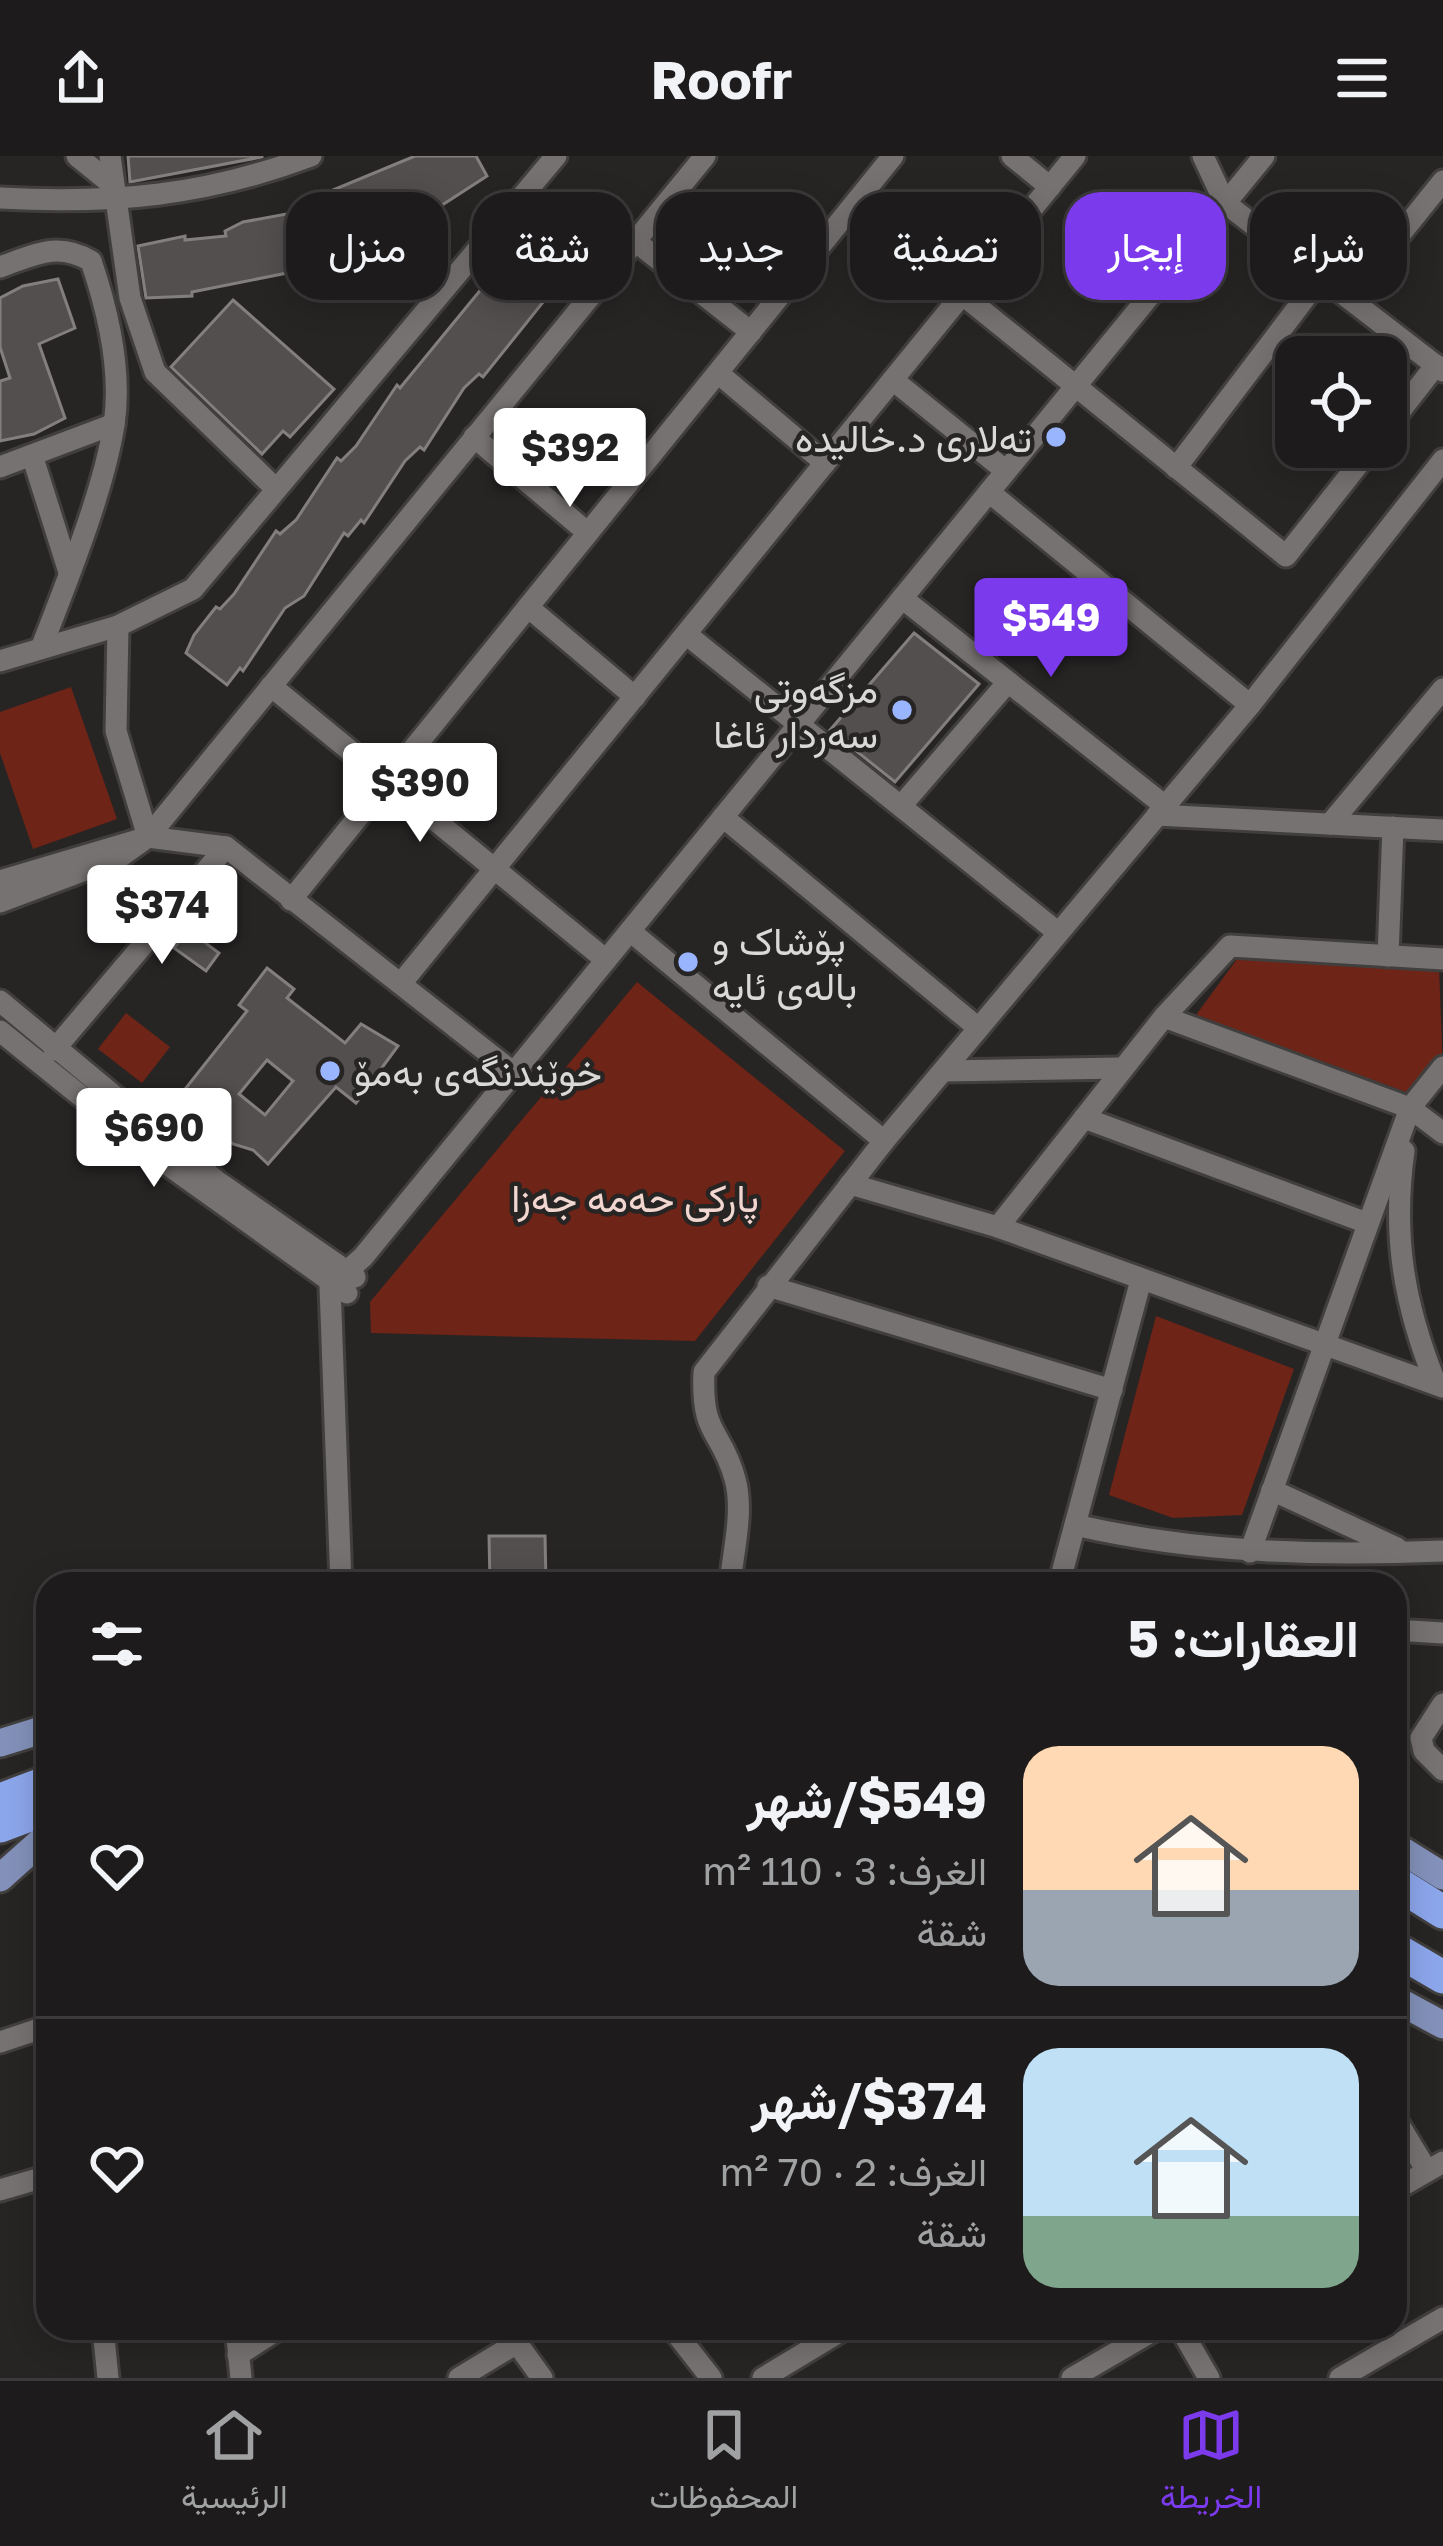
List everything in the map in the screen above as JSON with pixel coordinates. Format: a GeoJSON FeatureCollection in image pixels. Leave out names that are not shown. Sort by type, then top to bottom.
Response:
{"type":"FeatureCollection","features":[{"type":"Feature","properties":{"kind":"highway"},"geometry":{"type":"LineString","coordinates":[[0,1800],[36,1786]]}},
{"type":"Feature","properties":{"kind":"highway"},"geometry":{"type":"LineString","coordinates":[[0,1826],[36,1812]]}},
{"type":"Feature","properties":{"kind":"highway"},"geometry":{"type":"LineString","coordinates":[[1407,1890],[1443,1912]]}},
{"type":"Feature","properties":{"kind":"highway"},"geometry":{"type":"LineString","coordinates":[[1407,1956],[1443,1977]]}},
{"type":"Feature","properties":{"kind":"main road"},"geometry":{"type":"LineString","coordinates":[[0,1732],[36,1727]]}},
{"type":"Feature","properties":{"kind":"main road"},"geometry":{"type":"LineString","coordinates":[[0,1744],[36,1730]]}},
{"type":"Feature","properties":{"kind":"main road"},"geometry":{"type":"LineString","coordinates":[[0,1859],[36,1845]]}},
{"type":"Feature","properties":{"kind":"main road"},"geometry":{"type":"LineString","coordinates":[[0,1878],[36,1848]]}},
{"type":"Feature","properties":{"kind":"main road"},"geometry":{"type":"LineString","coordinates":[[1407,1854],[1443,1876]]}},
{"type":"Feature","properties":{"kind":"main road"},"geometry":{"type":"LineString","coordinates":[[1407,2006],[1443,2025]]}},
{"type":"Feature","properties":{"kind":"street"},"geometry":{"type":"LineString","coordinates":[[77,156],[115,194]]}},
{"type":"Feature","properties":{"kind":"street"},"geometry":{"type":"LineString","coordinates":[[110,156],[130,298],[154,372],[276,489]]}},
{"type":"Feature","properties":{"kind":"street"},"geometry":{"type":"LineString","coordinates":[[0,198],[115,194],[256,176],[311,156]]}},
{"type":"Feature","properties":{"kind":"street"},"geometry":{"type":"LineString","coordinates":[[291,900],[892,156]]}},
{"type":"Feature","properties":{"kind":"street"},"geometry":{"type":"LineString","coordinates":[[1012,156],[1050,187]]}},
{"type":"Feature","properties":{"kind":"street"},"geometry":{"type":"LineString","coordinates":[[1041,198],[1075,156]]}},
{"type":"Feature","properties":{"kind":"street"},"geometry":{"type":"LineString","coordinates":[[1203,156],[1220,192]]}},
{"type":"Feature","properties":{"kind":"street"},"geometry":{"type":"LineString","coordinates":[[1226,202],[1264,156]]}},
{"type":"Feature","properties":{"kind":"street"},"geometry":{"type":"LineString","coordinates":[[0,661],[118,626],[193,589],[554,157]]}},
{"type":"Feature","properties":{"kind":"street"},"geometry":{"type":"LineString","coordinates":[[0,902],[120,856],[148,836],[635,241],[693,160]]}},
{"type":"Feature","properties":{"kind":"street"},"geometry":{"type":"LineString","coordinates":[[1407,225],[1443,181]]}},
{"type":"Feature","properties":{"kind":"street"},"geometry":{"type":"LineString","coordinates":[[1226,204],[1250,222]]}},
{"type":"Feature","properties":{"kind":"street"},"geometry":{"type":"LineString","coordinates":[[635,241],[751,332]]}},
{"type":"Feature","properties":{"kind":"street"},"geometry":{"type":"LineString","coordinates":[[0,267],[53,248],[72,250],[91,261],[106,307],[114,424],[70,573],[42,646]]}},
{"type":"Feature","properties":{"kind":"street"},"geometry":{"type":"LineString","coordinates":[[403,981],[959,300]]}},
{"type":"Feature","properties":{"kind":"street"},"geometry":{"type":"LineString","coordinates":[[969,300],[1286,556],[1355,468]]}},
{"type":"Feature","properties":{"kind":"street"},"geometry":{"type":"LineString","coordinates":[[341,1572],[348,1277],[1146,300]]}},
{"type":"Feature","properties":{"kind":"street"},"geometry":{"type":"LineString","coordinates":[[1176,468],[1304,300]]}},
{"type":"Feature","properties":{"kind":"street"},"geometry":{"type":"LineString","coordinates":[[1351,300],[1439,368],[1407,405]]}},
{"type":"Feature","properties":{"kind":"street"},"geometry":{"type":"LineString","coordinates":[[718,373],[825,463]]}},
{"type":"Feature","properties":{"kind":"street"},"geometry":{"type":"LineString","coordinates":[[893,380],[1006,471]]}},
{"type":"Feature","properties":{"kind":"street"},"geometry":{"type":"LineString","coordinates":[[0,467],[114,424]]}},
{"type":"Feature","properties":{"kind":"street"},"geometry":{"type":"LineString","coordinates":[[474,437],[588,533]]}},
{"type":"Feature","properties":{"kind":"street"},"geometry":{"type":"LineString","coordinates":[[32,455],[70,573]]}},
{"type":"Feature","properties":{"kind":"street"},"geometry":{"type":"LineString","coordinates":[[731,1572],[738,1498],[728,1462],[704,1419],[704,1372],[884,1141],[1250,705],[1443,460]]}},
{"type":"Feature","properties":{"kind":"street"},"geometry":{"type":"LineString","coordinates":[[989,492],[1250,705]]}},
{"type":"Feature","properties":{"kind":"street"},"geometry":{"type":"LineString","coordinates":[[902,598],[1161,811],[1443,830]]}},
{"type":"Feature","properties":{"kind":"street"},"geometry":{"type":"LineString","coordinates":[[528,607],[635,697]]}},
{"type":"Feature","properties":{"kind":"street"},"geometry":{"type":"LineString","coordinates":[[118,626],[116,731],[123,768],[148,836]]}},
{"type":"Feature","properties":{"kind":"street"},"geometry":{"type":"LineString","coordinates":[[686,634],[1056,931]]}},
{"type":"Feature","properties":{"kind":"street"},"geometry":{"type":"LineString","coordinates":[[901,806],[1008,682]]}},
{"type":"Feature","properties":{"kind":"street"},"geometry":{"type":"LineString","coordinates":[[271,686],[606,960]]}},
{"type":"Feature","properties":{"kind":"street"},"geometry":{"type":"LineString","coordinates":[[1330,824],[1443,689]]}},
{"type":"Feature","properties":{"kind":"street"},"geometry":{"type":"LineString","coordinates":[[723,817],[977,1028]]}},
{"type":"Feature","properties":{"kind":"street"},"geometry":{"type":"LineString","coordinates":[[1388,956],[1393,827]]}},
{"type":"Feature","properties":{"kind":"street"},"geometry":{"type":"LineString","coordinates":[[0,881],[148,836],[226,847],[403,981],[514,1073]]}},
{"type":"Feature","properties":{"kind":"street"},"geometry":{"type":"LineString","coordinates":[[54,1050],[226,847]]}},
{"type":"Feature","properties":{"kind":"street"},"geometry":{"type":"LineString","coordinates":[[630,931],[884,1141]]}},
{"type":"Feature","properties":{"kind":"street"},"geometry":{"type":"LineString","coordinates":[[998,1227],[1164,1017],[1230,946],[1443,959]]}},
{"type":"Feature","properties":{"kind":"street"},"geometry":{"type":"LineString","coordinates":[[0,1001],[218,1182],[348,1277]]}},
{"type":"Feature","properties":{"kind":"street"},"geometry":{"type":"LineString","coordinates":[[1164,1017],[1410,1108],[1443,1133]]}},
{"type":"Feature","properties":{"kind":"street"},"geometry":{"type":"LineString","coordinates":[[0,1031],[348,1277]]}},
{"type":"Feature","properties":{"kind":"street"},"geometry":{"type":"LineString","coordinates":[[1250,1552],[1410,1108],[1443,1067]]}},
{"type":"Feature","properties":{"kind":"street"},"geometry":{"type":"LineString","coordinates":[[944,1071],[1123,1068]]}},
{"type":"Feature","properties":{"kind":"street"},"geometry":{"type":"LineString","coordinates":[[1410,1108],[1397,1200],[1398,1259],[1413,1327],[1439,1385]]}},
{"type":"Feature","properties":{"kind":"street"},"geometry":{"type":"LineString","coordinates":[[1084,1118],[1367,1223]]}},
{"type":"Feature","properties":{"kind":"street"},"geometry":{"type":"LineString","coordinates":[[850,1184],[998,1227],[1439,1385]]}},
{"type":"Feature","properties":{"kind":"street"},"geometry":{"type":"LineString","coordinates":[[348,1277],[357,1572]]}},
{"type":"Feature","properties":{"kind":"street"},"geometry":{"type":"LineString","coordinates":[[1062,1572],[1142,1280]]}},
{"type":"Feature","properties":{"kind":"street"},"geometry":{"type":"LineString","coordinates":[[768,1286],[1112,1390]]}},
{"type":"Feature","properties":{"kind":"street"},"geometry":{"type":"LineString","coordinates":[[1272,1490],[1405,1552]]}},
{"type":"Feature","properties":{"kind":"street"},"geometry":{"type":"LineString","coordinates":[[1075,1526],[1187,1547],[1250,1552],[1443,1551]]}},
{"type":"Feature","properties":{"kind":"street"},"geometry":{"type":"LineString","coordinates":[[1407,1631],[1443,1633]]}},
{"type":"Feature","properties":{"kind":"street"},"geometry":{"type":"LineString","coordinates":[[1443,1704],[1421,1738],[1424,1751],[1443,1770]]}},
{"type":"Feature","properties":{"kind":"street"},"geometry":{"type":"LineString","coordinates":[[0,2042],[36,2030]]}},
{"type":"Feature","properties":{"kind":"street"},"geometry":{"type":"LineString","coordinates":[[1407,2133],[1435,2167],[1407,2183]]}},
{"type":"Feature","properties":{"kind":"street"},"geometry":{"type":"LineString","coordinates":[[0,2190],[36,2180]]}},
{"type":"Feature","properties":{"kind":"street"},"geometry":{"type":"LineString","coordinates":[[1340,2378],[1370,2371],[1443,2318]]}},
{"type":"Feature","properties":{"kind":"street"},"geometry":{"type":"LineString","coordinates":[[104,2340],[108,2378]]}},
{"type":"Feature","properties":{"kind":"street"},"geometry":{"type":"LineString","coordinates":[[240,2367],[268,2340]]}},
{"type":"Feature","properties":{"kind":"street"},"geometry":{"type":"LineString","coordinates":[[459,2378],[505,2340]]}},
{"type":"Feature","properties":{"kind":"street"},"geometry":{"type":"LineString","coordinates":[[515,2340],[542,2378]]}},
{"type":"Feature","properties":{"kind":"street"},"geometry":{"type":"LineString","coordinates":[[681,2340],[711,2378]]}},
{"type":"Feature","properties":{"kind":"street"},"geometry":{"type":"LineString","coordinates":[[763,2378],[821,2340]]}},
{"type":"Feature","properties":{"kind":"street"},"geometry":{"type":"LineString","coordinates":[[1072,2378],[1137,2340]]}},
{"type":"Feature","properties":{"kind":"street"},"geometry":{"type":"LineString","coordinates":[[1187,2340],[1209,2378]]}},
{"type":"Feature","properties":{"kind":"green space"},"geometry":{"type":"Polygon","coordinates":[[[71,687],[117,819],[33,849],[0,753],[0,712],[71,687]]]}},
{"type":"Feature","properties":{"kind":"green space"},"geometry":{"type":"Polygon","coordinates":[[[1237,959],[1439,967],[1443,1072],[1422,1098],[1196,1015],[1237,959]]]}},
{"type":"Feature","properties":{"kind":"green space","name":"پارکی حەمە جەزا"},"geometry":{"type":"Polygon","coordinates":[[[637,982],[845,1151],[695,1341],[371,1333],[370,1302],[637,982]]]}},
{"type":"Feature","properties":{"kind":"green space"},"geometry":{"type":"Polygon","coordinates":[[[126,1013],[170,1047],[142,1083],[98,1049],[126,1013]]]}},
{"type":"Feature","properties":{"kind":"green space"},"geometry":{"type":"Polygon","coordinates":[[[1156,1316],[1294,1369],[1242,1515],[1173,1518],[1109,1495],[1156,1316]]]}},
{"type":"Feature","properties":{"kind":"building"},"geometry":{"type":"Polygon","coordinates":[[[128,156],[262,156],[262,157],[130,182],[128,156]]]}},
{"type":"Feature","properties":{"kind":"building"},"geometry":{"type":"Polygon","coordinates":[[[415,156],[476,156],[487,176],[448,201],[448,192],[328,192],[415,156]]]}},
{"type":"Feature","properties":{"kind":"building"},"geometry":{"type":"Polygon","coordinates":[[[286,214],[286,273],[192,292],[192,296],[146,298],[138,246],[185,236],[185,240],[226,236],[225,231],[243,222],[286,214]]]}},
{"type":"Feature","properties":{"kind":"building"},"geometry":{"type":"Polygon","coordinates":[[[58,279],[75,328],[39,344],[65,418],[34,434],[0,441],[0,381],[10,378],[0,347],[0,298],[23,286],[58,279]]]}},
{"type":"Feature","properties":{"kind":"building"},"geometry":{"type":"Polygon","coordinates":[[[233,300],[334,389],[290,437],[283,431],[262,454],[171,367],[233,300]]]}},
{"type":"Feature","properties":{"kind":"building"},"geometry":{"type":"Polygon","coordinates":[[[472,300],[545,300],[483,377],[479,374],[464,388],[424,450],[420,447],[405,461],[364,523],[361,520],[348,536],[344,533],[304,596],[285,608],[243,671],[240,668],[227,685],[186,653],[194,635],[216,607],[220,609],[234,594],[276,531],[280,534],[296,520],[337,458],[341,461],[356,446],[397,385],[400,388],[472,300]]]}},
{"type":"Feature","properties":{"kind":"building","name":"مزگەوتی سەردار ئاغا"},"geometry":{"type":"Polygon","coordinates":[[[914,633],[979,684],[895,782],[830,730],[914,633]]]}},
{"type":"Feature","properties":{"kind":"building"},"geometry":{"type":"Polygon","coordinates":[[[188,930],[219,953],[206,971],[174,948],[188,930]]]}},
{"type":"Feature","properties":{"kind":"building","name":"خوێندنگەی بەمۆ"},"geometry":{"type":"Polygon","coordinates":[[[267,968],[294,989],[287,998],[345,1043],[361,1024],[398,1046],[356,1103],[336,1087],[268,1164],[253,1150],[233,1144],[178,1098],[247,1011],[239,1005],[267,968]],[[267,1060],[239,1094],[265,1115],[293,1081],[267,1060]]]}},
{"type":"Feature","properties":{"kind":"building"},"geometry":{"type":"Polygon","coordinates":[[[489,1536],[545,1536],[546,1572],[490,1572],[489,1536]]]}},
{"type":"Feature","properties":{"kind":"place","name":"تەلاری د.خالیدە"},"geometry":{"type":"Point","coordinates":[1056,437]}},
{"type":"Feature","properties":{"kind":"place","name":"مزگەوتی سەردار ئاغا"},"geometry":{"type":"Point","coordinates":[902,710]}},
{"type":"Feature","properties":{"kind":"place","name":"پۆشاک و بالەی ئایە"},"geometry":{"type":"Point","coordinates":[688,962]}},
{"type":"Feature","properties":{"kind":"place","name":"خوێندنگەی بەمۆ"},"geometry":{"type":"Point","coordinates":[330,1071]}}]}
